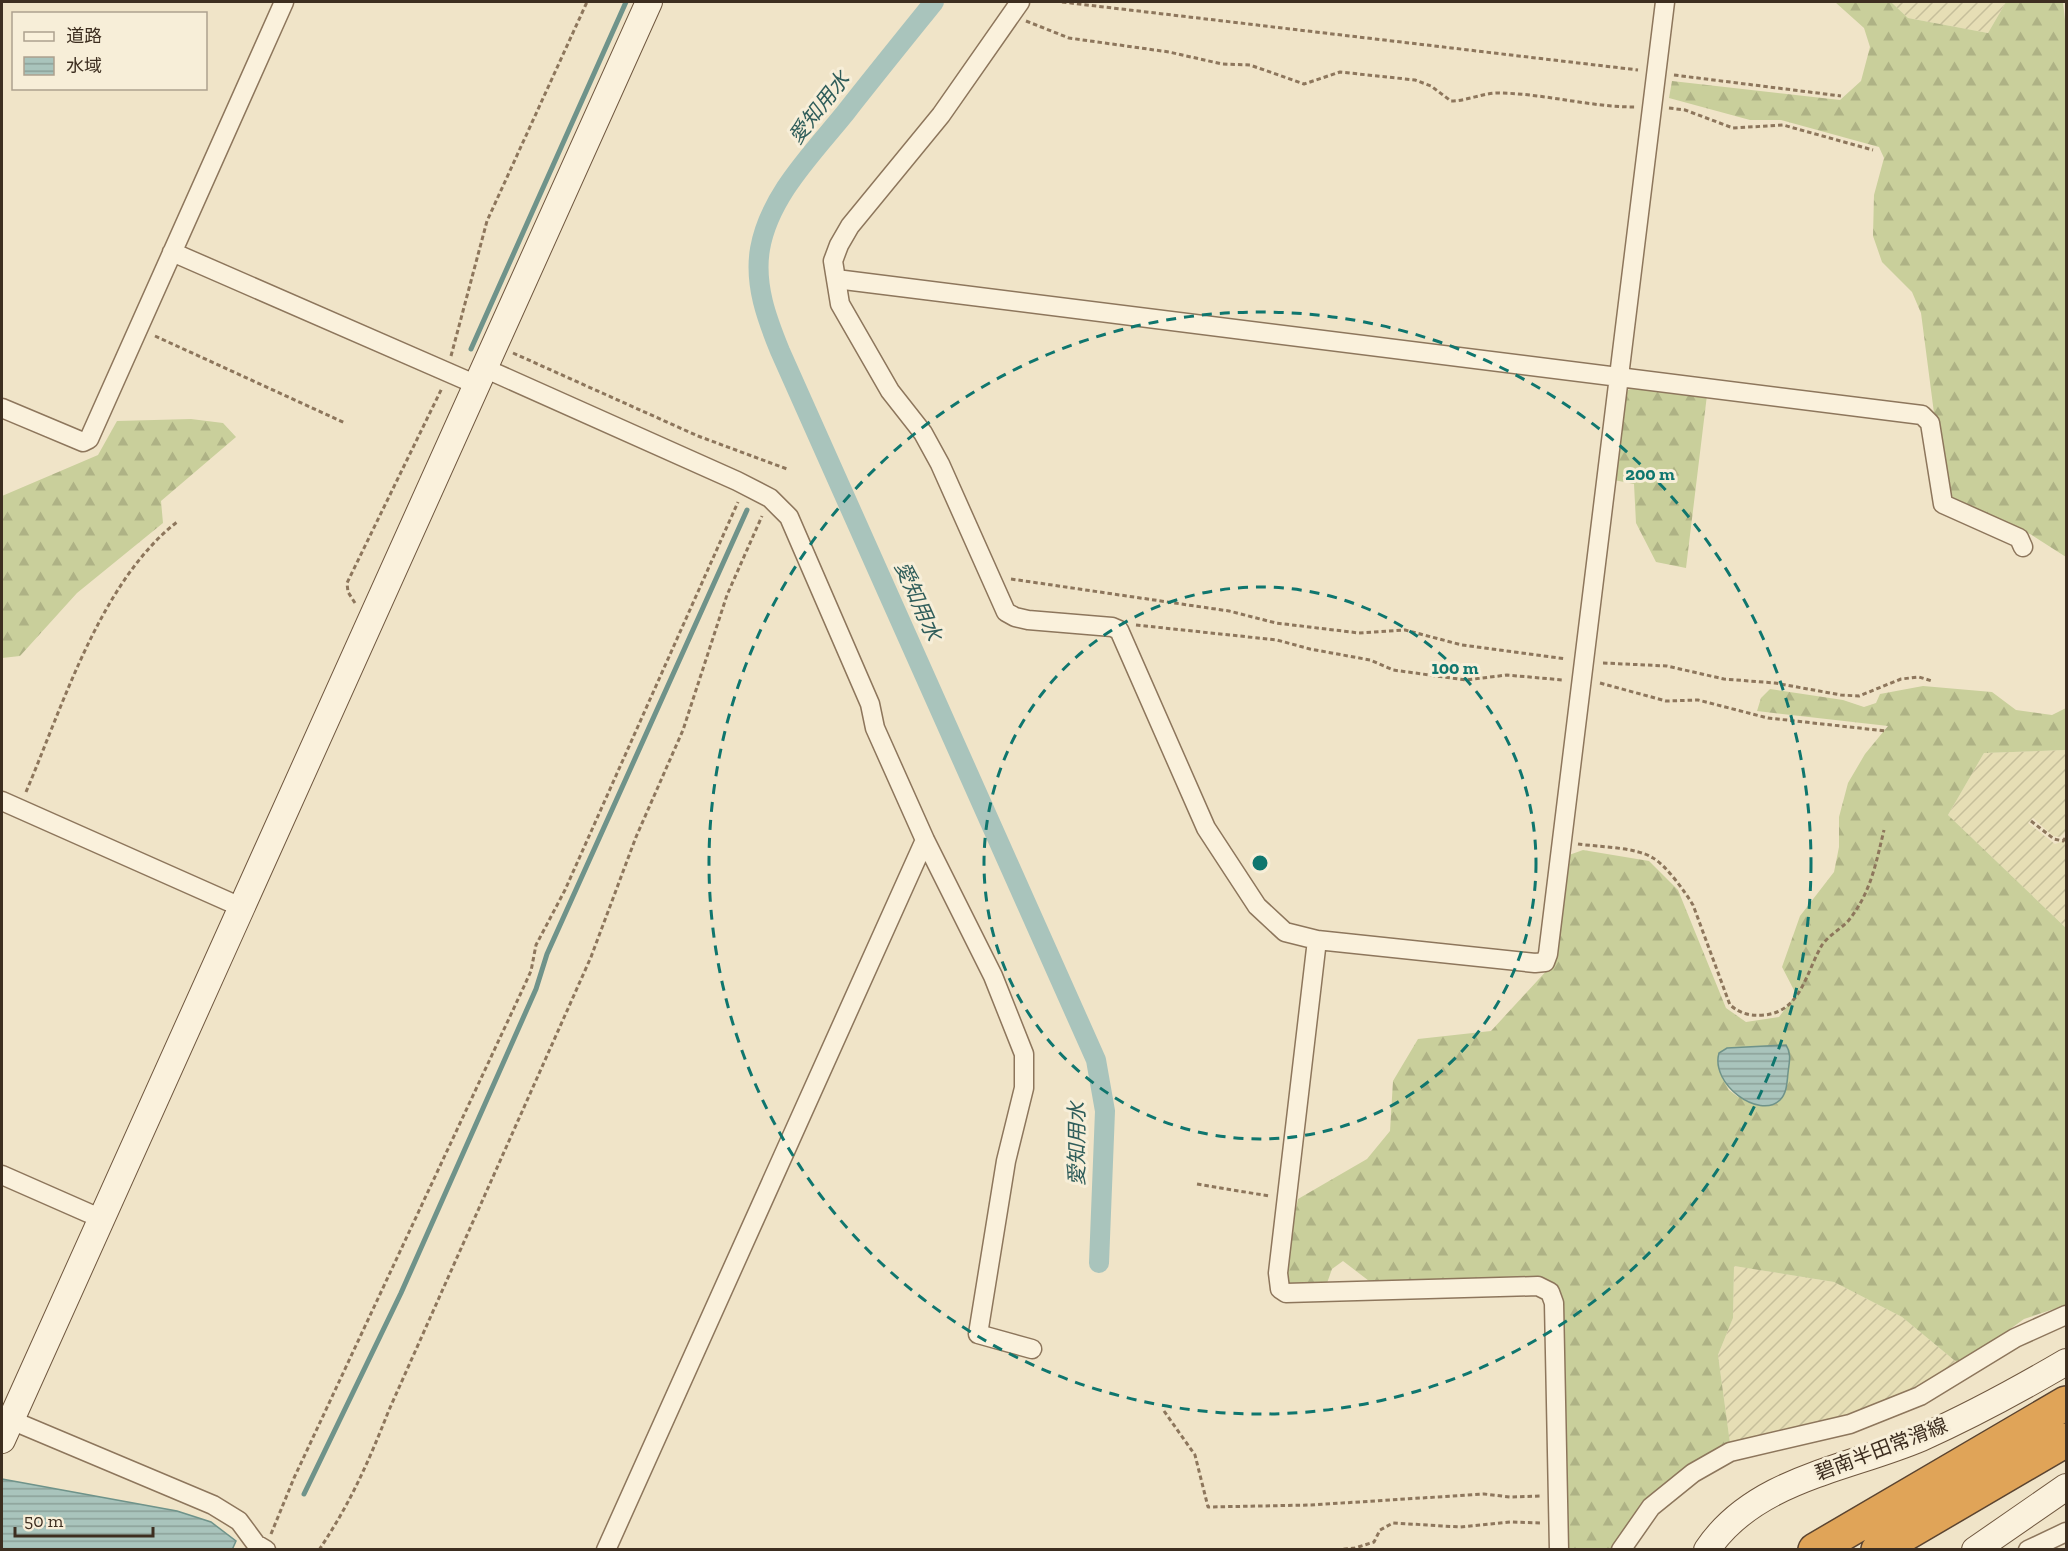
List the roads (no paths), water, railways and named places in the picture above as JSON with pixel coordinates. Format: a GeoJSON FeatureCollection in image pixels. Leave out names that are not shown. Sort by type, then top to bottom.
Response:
{"type":"FeatureCollection","features":[{"type":"Feature","properties":{"kind":"highway"},"geometry":{"type":"LineString","coordinates":[[1815,1550],[2064,1404]]}},
{"type":"Feature","properties":{"kind":"highway"},"geometry":{"type":"LineString","coordinates":[[1878,1550],[2065,1441]]}},
{"type":"Feature","properties":{"kind":"street"},"geometry":{"type":"LineString","coordinates":[[2,408],[68,437],[81,441],[88,440],[284,2]]}},
{"type":"Feature","properties":{"kind":"street"},"geometry":{"type":"LineString","coordinates":[[260,1548],[239,1521],[213,1505],[6,1430],[649,2]]}},
{"type":"Feature","properties":{"kind":"street"},"geometry":{"type":"LineString","coordinates":[[1016,8],[941,115],[850,226],[833,261],[840,304],[890,391],[923,433],[940,464],[1006,612],[1015,617],[1112,627],[1119,630],[1206,828],[1257,906],[1285,932],[1317,940],[1535,963],[1545,962],[1562,842],[1665,2]]}},
{"type":"Feature","properties":{"kind":"street"},"geometry":{"type":"LineString","coordinates":[[172,252],[447,372],[481,377],[745,485],[770,498],[789,517],[870,705],[875,728],[925,840],[993,976],[1024,1054],[1024,1088],[1006,1161],[978,1334],[1032,1349]]}},
{"type":"Feature","properties":{"kind":"street"},"geometry":{"type":"LineString","coordinates":[[836,279],[1922,415],[1930,423],[1943,504],[2019,538],[2023,547]]}},
{"type":"Feature","properties":{"kind":"street"},"geometry":{"type":"LineString","coordinates":[[2,801],[243,908]]}},
{"type":"Feature","properties":{"kind":"street"},"geometry":{"type":"LineString","coordinates":[[606,1550],[925,840]]}},
{"type":"Feature","properties":{"kind":"street"},"geometry":{"type":"LineString","coordinates":[[1317,940],[1278,1284],[1283,1293],[1538,1286],[1550,1292],[1554,1303],[1558,1550]]}},
{"type":"Feature","properties":{"kind":"street"},"geometry":{"type":"LineString","coordinates":[[2,1175],[102,1219]]}},
{"type":"Feature","properties":{"kind":"street"},"geometry":{"type":"LineString","coordinates":[[1621,1550],[1651,1507],[1693,1473],[1730,1452],[1850,1424],[1920,1396],[2015,1338],[2067,1315]]}},
{"type":"Feature","properties":{"kind":"street","name":"碧南半田常滑線"},"geometry":{"type":"LineString","coordinates":[[1707,1550],[1719,1531],[1759,1501],[1810,1476],[1920,1438],[2061,1366]]}},
{"type":"Feature","properties":{"kind":"street"},"geometry":{"type":"LineString","coordinates":[[1975,1550],[2067,1487]]}},
{"type":"Feature","properties":{"kind":"street"},"geometry":{"type":"LineString","coordinates":[[2028,1550],[2067,1532]]}},
{"type":"Feature","properties":{"kind":"water"},"geometry":{"type":"Polygon","coordinates":[[[1786,1045],[1790,1059],[1786,1087],[1780,1100],[1771,1105],[1749,1102],[1738,1096],[1722,1076],[1718,1065],[1719,1053],[1727,1048],[1786,1045]]]}},
{"type":"Feature","properties":{"kind":"water"},"geometry":{"type":"Polygon","coordinates":[[[2,1479],[177,1511],[211,1522],[236,1541],[232,1550],[2,1549],[2,1479]]]}},
{"type":"Feature","properties":{"kind":"waterway"},"geometry":{"type":"LineString","coordinates":[[471,349],[626,2]]}},
{"type":"Feature","properties":{"kind":"waterway","name":"愛知用水"},"geometry":{"type":"LineString","coordinates":[[934,2],[782,193],[765,230],[760,249],[760,289],[766,314],[780,351],[1096,1060],[1105,1111],[1099,1263]]}},
{"type":"Feature","properties":{"kind":"waterway"},"geometry":{"type":"LineString","coordinates":[[304,1494],[401,1293],[536,989],[547,954],[747,510]]}}]}
